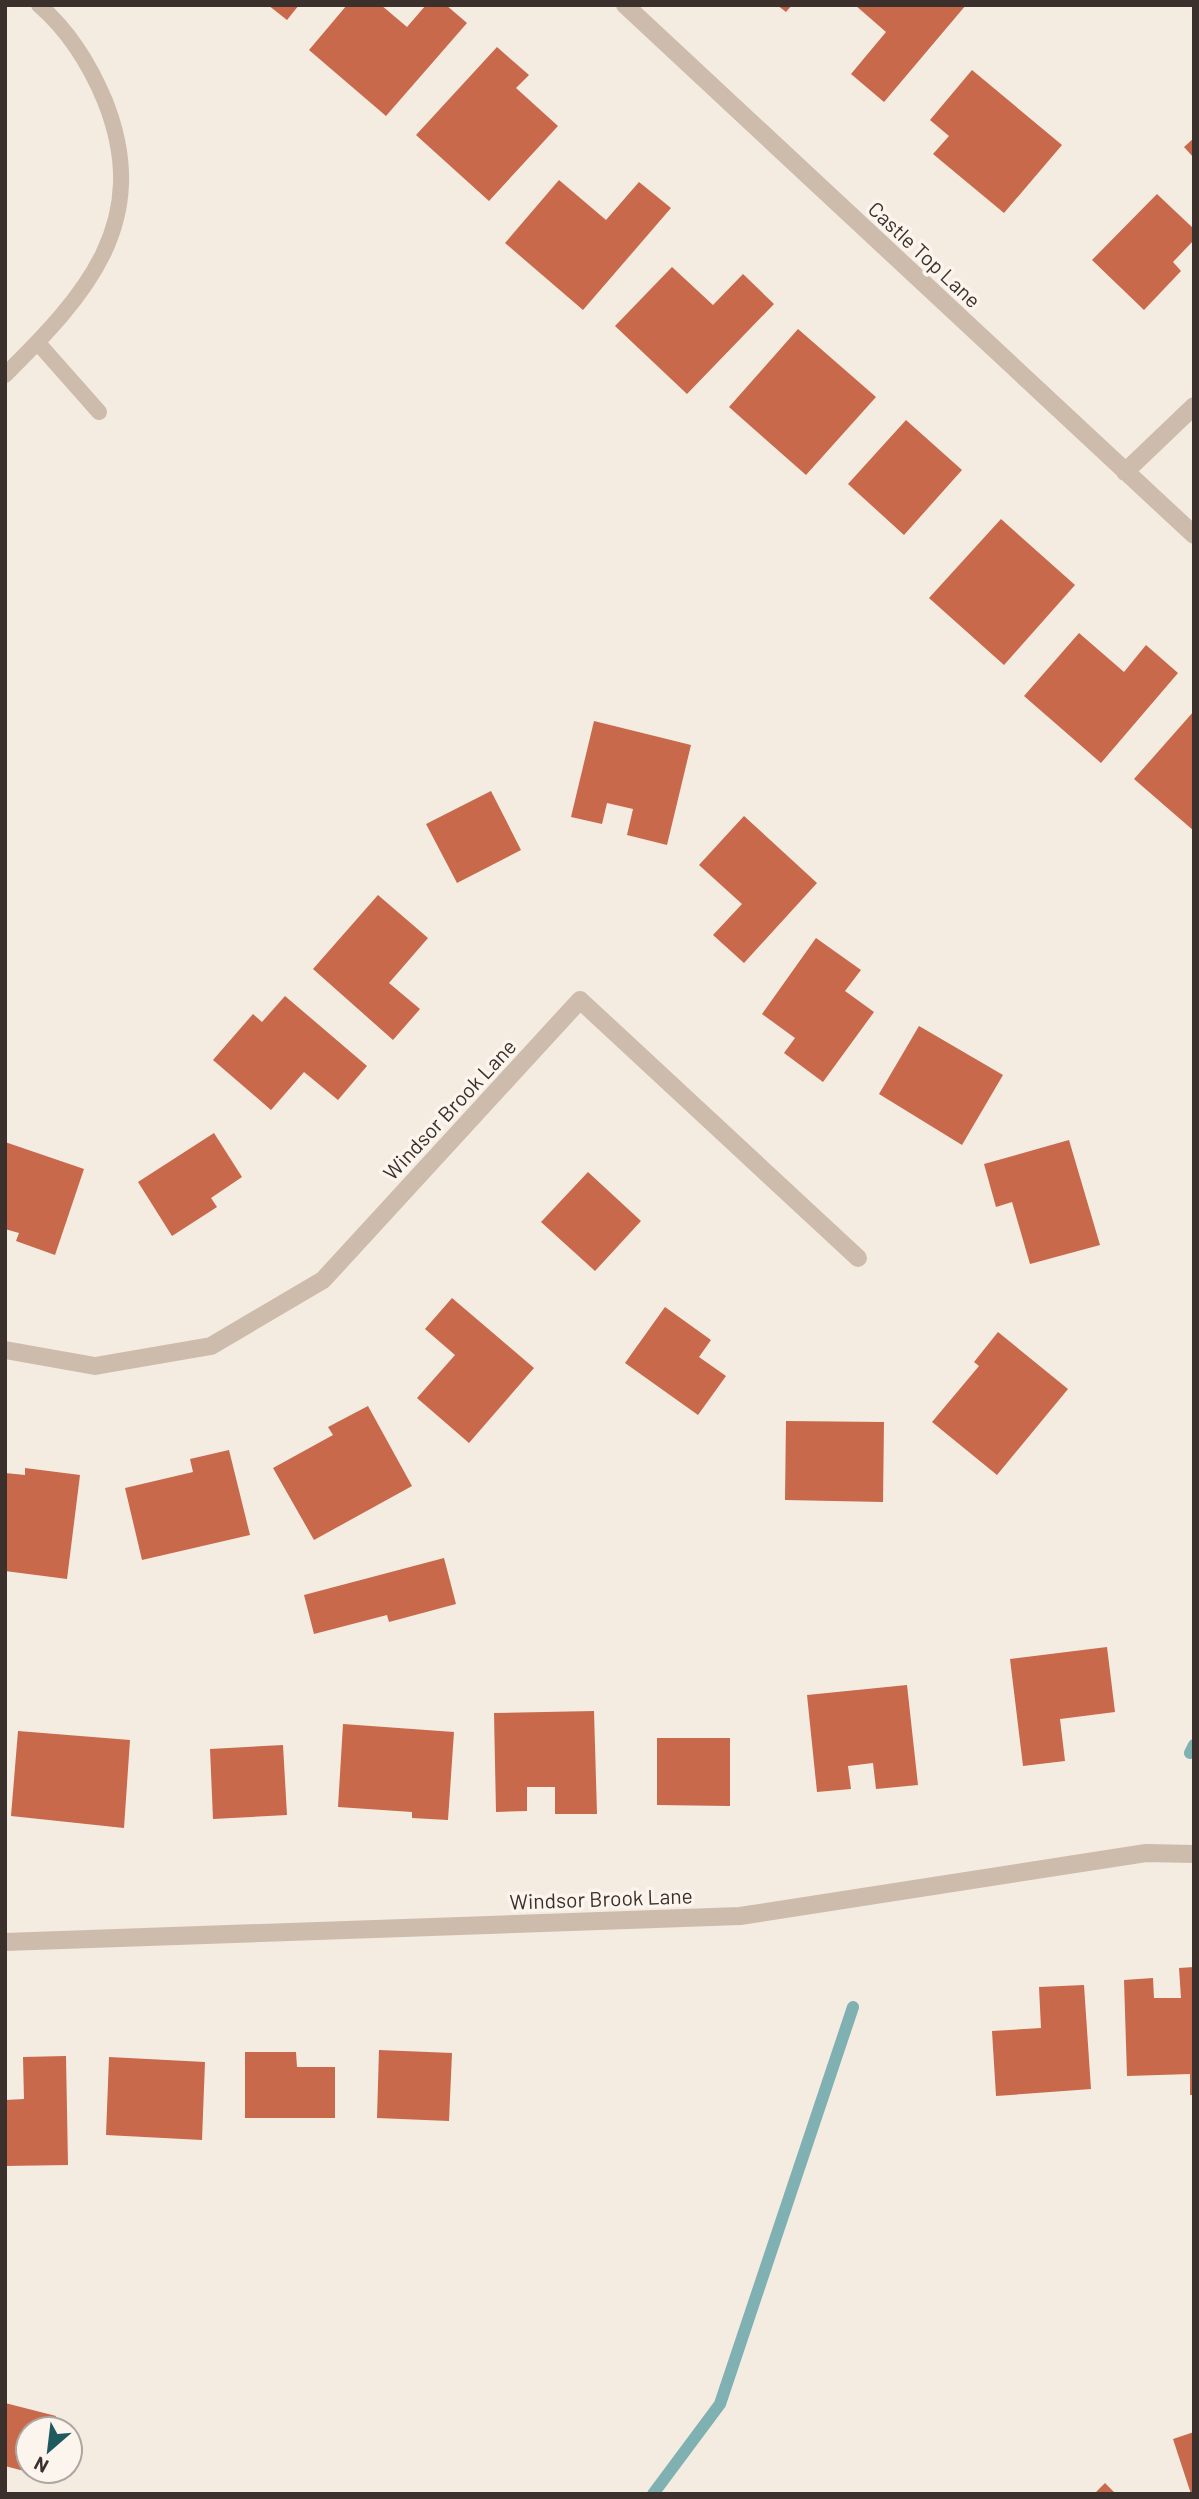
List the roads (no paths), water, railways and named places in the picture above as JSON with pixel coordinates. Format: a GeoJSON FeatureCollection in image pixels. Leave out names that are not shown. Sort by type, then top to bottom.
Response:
{"type":"FeatureCollection","features":[{"type":"Feature","properties":{"kind":"street","name":"Castle Top Lane"},"geometry":{"type":"LineString","coordinates":[[625,5],[1194,535]]}},
{"type":"Feature","properties":{"kind":"street"},"geometry":{"type":"LineString","coordinates":[[1125,472],[1194,406]]}},
{"type":"Feature","properties":{"kind":"street","name":"Windsor Brook Lane"},"geometry":{"type":"LineString","coordinates":[[5,1350],[95,1366],[211,1346],[323,1280],[580,1000],[858,1258]]}},
{"type":"Feature","properties":{"kind":"street","name":"Windsor Brook Lane"},"geometry":{"type":"LineString","coordinates":[[5,1942],[740,1916],[1146,1853],[1194,1854]]}},
{"type":"Feature","properties":{"kind":"lane"},"geometry":{"type":"LineString","coordinates":[[5,375],[62,319],[86,286],[108,245],[122,188],[118,133],[90,65],[39,5]]}},
{"type":"Feature","properties":{"kind":"lane"},"geometry":{"type":"LineString","coordinates":[[38,343],[99,412]]}},
{"type":"Feature","properties":{"kind":"waterway"},"geometry":{"type":"LineString","coordinates":[[1190,1753],[1194,1745]]}},
{"type":"Feature","properties":{"kind":"waterway"},"geometry":{"type":"LineString","coordinates":[[653,2494],[720,2404],[853,2007]]}}]}
